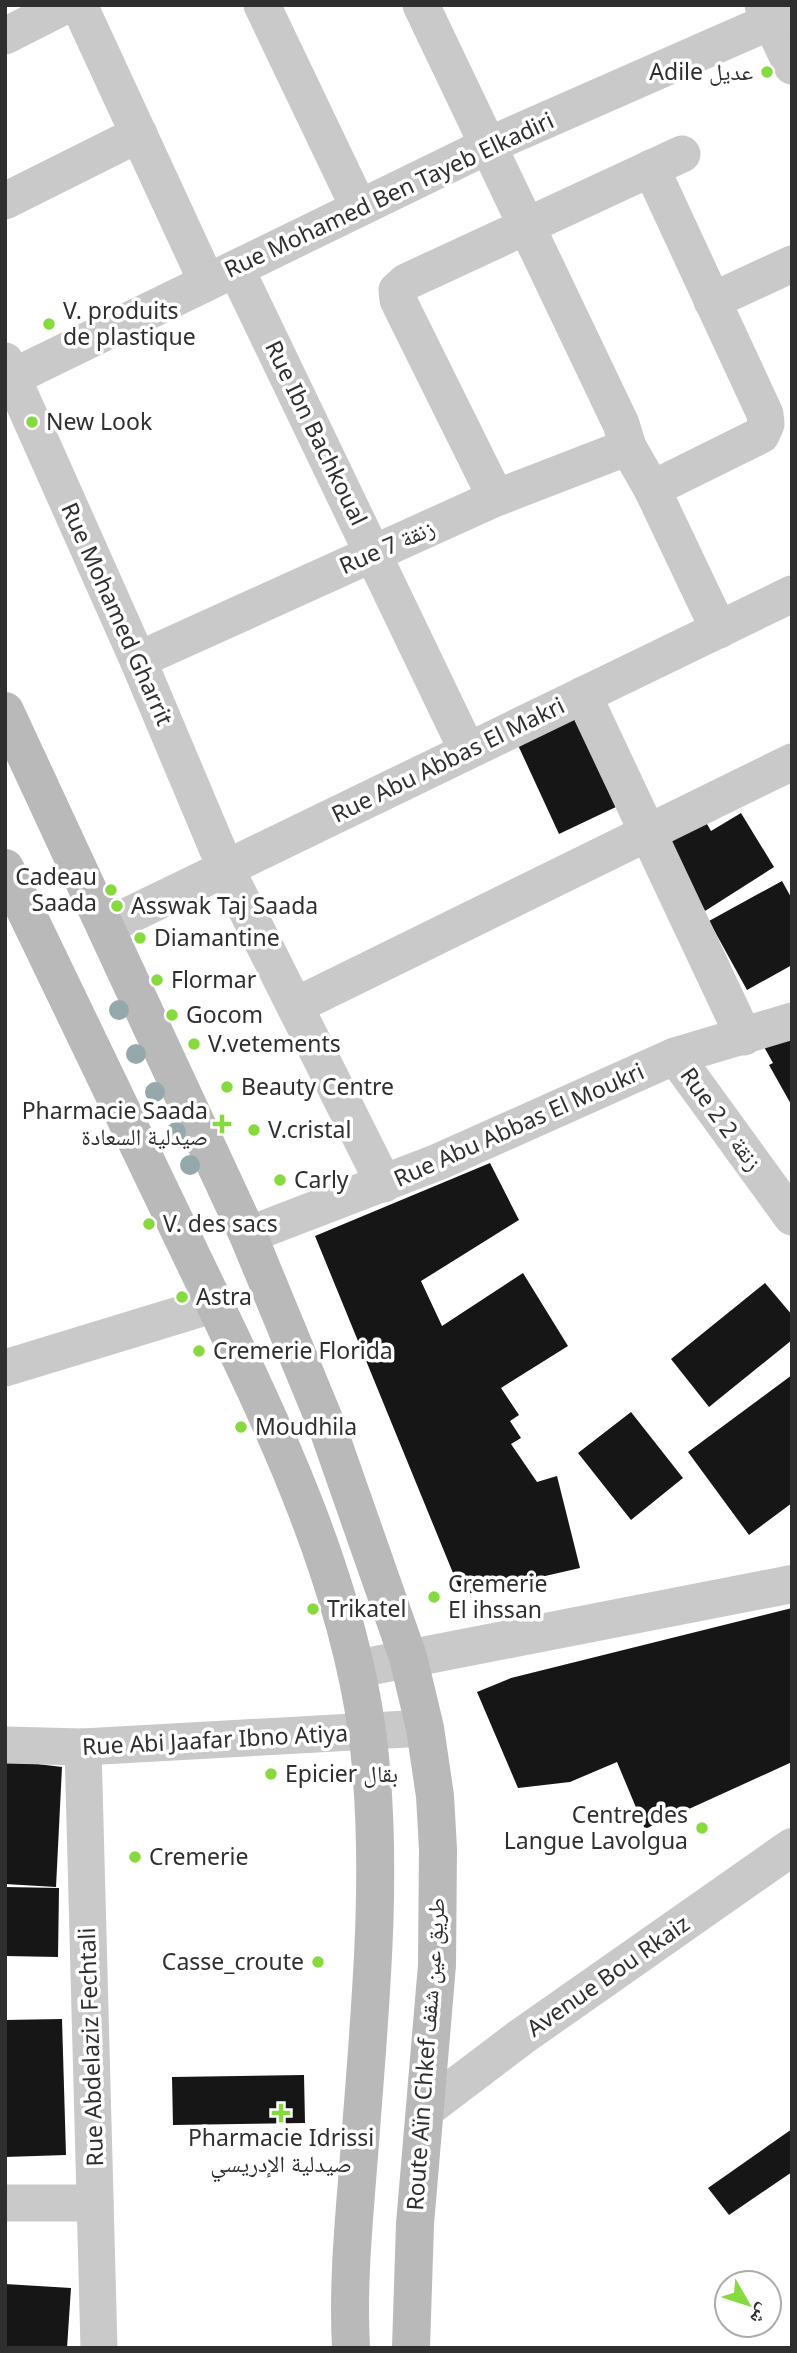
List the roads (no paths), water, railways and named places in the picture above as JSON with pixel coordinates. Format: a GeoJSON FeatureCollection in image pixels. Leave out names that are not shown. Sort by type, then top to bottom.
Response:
{"type":"FeatureCollection","features":[{"type":"Feature","properties":{"kind":"main road","name":"Route Aïn Chkef طريق عين شقف"},"geometry":{"type":"LineString","coordinates":[[5,711],[248,1235],[328,1429],[408,1657],[425,1728],[435,1796],[438,1875],[437,1965],[414,2237],[411,2348]]}},
{"type":"Feature","properties":{"kind":"main road"},"geometry":{"type":"LineString","coordinates":[[5,868],[256,1390],[302,1496],[356,1669],[367,1733],[373,1826],[373,1958],[352,2230],[351,2348]]}},
{"type":"Feature","properties":{"kind":"street"},"geometry":{"type":"LineString","coordinates":[[5,36],[66,5]]}},
{"type":"Feature","properties":{"kind":"street","name":"Rue Ibn Bachkoual"},"geometry":{"type":"LineString","coordinates":[[79,5],[139,134],[221,275],[374,553],[467,750]]}},
{"type":"Feature","properties":{"kind":"street"},"geometry":{"type":"LineString","coordinates":[[262,5],[359,208]]}},
{"type":"Feature","properties":{"kind":"street"},"geometry":{"type":"LineString","coordinates":[[421,5],[626,441],[652,489],[719,630]]}},
{"type":"Feature","properties":{"kind":"street"},"geometry":{"type":"LineString","coordinates":[[775,13],[792,66]]}},
{"type":"Feature","properties":{"kind":"street","name":"Rue Mohamed Ben Tayeb Elkadiri"},"geometry":{"type":"LineString","coordinates":[[9,369],[221,275],[487,146],[775,13]]}},
{"type":"Feature","properties":{"kind":"street"},"geometry":{"type":"LineString","coordinates":[[5,201],[139,134]]}},
{"type":"Feature","properties":{"kind":"street"},"geometry":{"type":"LineString","coordinates":[[496,498],[398,300],[397,290],[406,282],[524,225],[667,161],[712,301],[765,414],[766,424],[761,435],[652,489]]}},
{"type":"Feature","properties":{"kind":"street"},"geometry":{"type":"LineString","coordinates":[[712,301],[792,264]]}},
{"type":"Feature","properties":{"kind":"street","name":"Rue Mohamed Gharrit"},"geometry":{"type":"LineString","coordinates":[[9,369],[138,660],[226,869],[383,1184]]}},
{"type":"Feature","properties":{"kind":"street","name":"Rue 7 زنقة"},"geometry":{"type":"LineString","coordinates":[[138,660],[626,441]]}},
{"type":"Feature","properties":{"kind":"street","name":"Rue Abu Abbas El Makri"},"geometry":{"type":"LineString","coordinates":[[105,928],[792,594]]}},
{"type":"Feature","properties":{"kind":"street"},"geometry":{"type":"LineString","coordinates":[[583,695],[744,1037]]}},
{"type":"Feature","properties":{"kind":"street"},"geometry":{"type":"LineString","coordinates":[[295,1006],[792,762]]}},
{"type":"Feature","properties":{"kind":"street","name":"Rue Abu Abbas El Moukri"},"geometry":{"type":"LineString","coordinates":[[248,1235],[383,1184],[675,1056],[792,1021]]}},
{"type":"Feature","properties":{"kind":"street","name":"Rue 2 زنقة 2"},"geometry":{"type":"LineString","coordinates":[[675,1056],[792,1217]]}},
{"type":"Feature","properties":{"kind":"street"},"geometry":{"type":"LineString","coordinates":[[5,1368],[215,1304]]}},
{"type":"Feature","properties":{"kind":"street"},"geometry":{"type":"LineString","coordinates":[[356,1669],[792,1584]]}},
{"type":"Feature","properties":{"kind":"street","name":"Rue Abi Jaafar Ibno Atiya"},"geometry":{"type":"LineString","coordinates":[[5,1745],[83,1747],[425,1728]]}},
{"type":"Feature","properties":{"kind":"street","name":"Rue Abdelaziz Fechtali"},"geometry":{"type":"LineString","coordinates":[[83,1747],[99,2348]]}},
{"type":"Feature","properties":{"kind":"street","name":"Avenue Bou Rkaiz"},"geometry":{"type":"LineString","coordinates":[[426,2109],[522,2037],[792,1847]]}},
{"type":"Feature","properties":{"kind":"street"},"geometry":{"type":"LineString","coordinates":[[5,2203],[95,2203]]}},
{"type":"Feature","properties":{"kind":"place","name":"Adile عديل"},"geometry":{"type":"Point","coordinates":[767,72]}},
{"type":"Feature","properties":{"kind":"place","name":"V. produits de plastique"},"geometry":{"type":"Point","coordinates":[49,324]}},
{"type":"Feature","properties":{"kind":"place","name":"New Look"},"geometry":{"type":"Point","coordinates":[32,422]}},
{"type":"Feature","properties":{"kind":"place","name":"Cadeau Saada"},"geometry":{"type":"Point","coordinates":[111,890]}},
{"type":"Feature","properties":{"kind":"place","name":"Asswak Taj Saada"},"geometry":{"type":"Point","coordinates":[117,906]}},
{"type":"Feature","properties":{"kind":"place","name":"Diamantine"},"geometry":{"type":"Point","coordinates":[140,938]}},
{"type":"Feature","properties":{"kind":"place","name":"Flormar"},"geometry":{"type":"Point","coordinates":[157,980]}},
{"type":"Feature","properties":{"kind":"place","name":"Gocom"},"geometry":{"type":"Point","coordinates":[172,1015]}},
{"type":"Feature","properties":{"kind":"place","name":"V.vetements"},"geometry":{"type":"Point","coordinates":[194,1044]}},
{"type":"Feature","properties":{"kind":"place","name":"Beauty Centre"},"geometry":{"type":"Point","coordinates":[227,1087]}},
{"type":"Feature","properties":{"kind":"place","name":"Pharmacie Saada صيدلية السعادة"},"geometry":{"type":"Point","coordinates":[222,1124]}},
{"type":"Feature","properties":{"kind":"place","name":"V.cristal"},"geometry":{"type":"Point","coordinates":[254,1130]}},
{"type":"Feature","properties":{"kind":"place","name":"Carly"},"geometry":{"type":"Point","coordinates":[280,1180]}},
{"type":"Feature","properties":{"kind":"place","name":"V. des sacs"},"geometry":{"type":"Point","coordinates":[149,1224]}},
{"type":"Feature","properties":{"kind":"place","name":"Astra"},"geometry":{"type":"Point","coordinates":[182,1297]}},
{"type":"Feature","properties":{"kind":"place","name":"Cremerie Florida"},"geometry":{"type":"Point","coordinates":[199,1351]}},
{"type":"Feature","properties":{"kind":"place","name":"Moudhila"},"geometry":{"type":"Point","coordinates":[241,1427]}},
{"type":"Feature","properties":{"kind":"place","name":"Cremerie El ihssan"},"geometry":{"type":"Point","coordinates":[434,1597]}},
{"type":"Feature","properties":{"kind":"place","name":"Trikatel"},"geometry":{"type":"Point","coordinates":[313,1609]}},
{"type":"Feature","properties":{"kind":"place","name":"Epicier بقال"},"geometry":{"type":"Point","coordinates":[271,1774]}},
{"type":"Feature","properties":{"kind":"place","name":"Centre des Langue Lavolgua"},"geometry":{"type":"Point","coordinates":[702,1828]}},
{"type":"Feature","properties":{"kind":"place","name":"Cremerie"},"geometry":{"type":"Point","coordinates":[135,1857]}},
{"type":"Feature","properties":{"kind":"place","name":"Casse_croute"},"geometry":{"type":"Point","coordinates":[318,1962]}},
{"type":"Feature","properties":{"kind":"place","name":"Pharmacie Idrissi صيدلية الإدريسي"},"geometry":{"type":"Point","coordinates":[281,2113]}}]}
